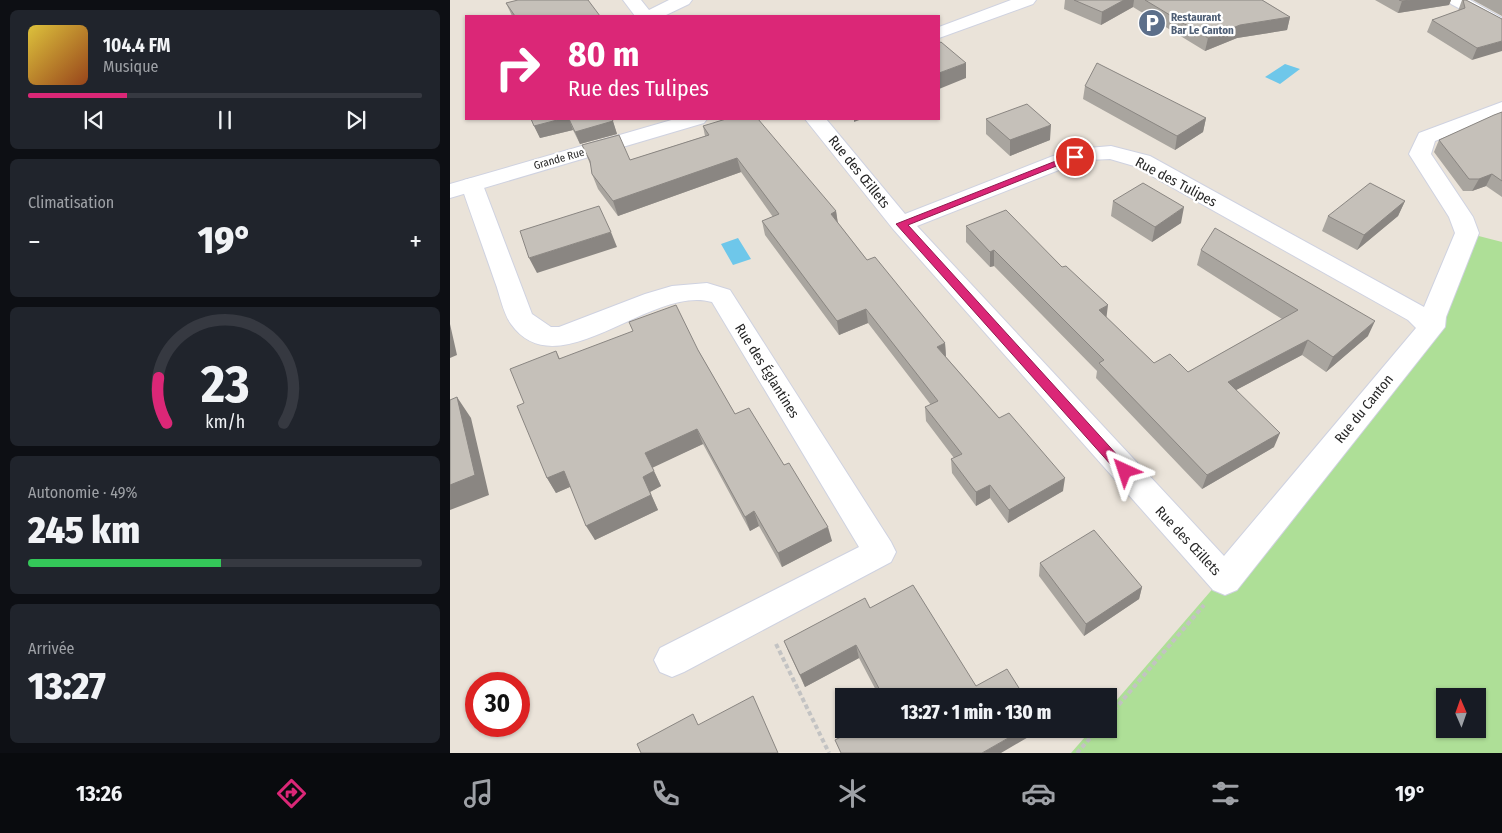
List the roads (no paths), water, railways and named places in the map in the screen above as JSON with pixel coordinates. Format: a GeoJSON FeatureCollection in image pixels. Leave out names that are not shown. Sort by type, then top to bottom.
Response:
{"type":"FeatureCollection","features":[{"type":"Feature","properties":{"kind":"street"},"geometry":{"type":"LineString","coordinates":[[632,0],[643,15]]}},
{"type":"Feature","properties":{"kind":"street"},"geometry":{"type":"LineString","coordinates":[[652,15],[683,0]]}},
{"type":"Feature","properties":{"kind":"street"},"geometry":{"type":"LineString","coordinates":[[940,33],[1027,0]]}},
{"type":"Feature","properties":{"kind":"street"},"geometry":{"type":"LineString","coordinates":[[1457,0],[1502,26]]}},
{"type":"Feature","properties":{"kind":"street","name":"Rue du Canton"},"geometry":{"type":"LineString","coordinates":[[1225,580],[1432,327],[1433,317],[1467,233],[1461,217],[1420,154],[1426,137],[1502,108]]}},
{"type":"Feature","properties":{"kind":"street","name":"Grande Rue"},"geometry":{"type":"LineString","coordinates":[[461,188],[694,120]]}},
{"type":"Feature","properties":{"kind":"street","name":"Rue des Œillets"},"geometry":{"type":"LineString","coordinates":[[816,120],[901,224],[1225,580]]}},
{"type":"Feature","properties":{"kind":"street","name":"Rue des Tulipes"},"geometry":{"type":"LineString","coordinates":[[901,224],[1061,161],[1088,154],[1111,152],[1142,162],[1417,314],[1432,327]]}},
{"type":"Feature","properties":{"kind":"street","name":"Rue des Églantines"},"geometry":{"type":"LineString","coordinates":[[461,188],[521,319],[534,332],[552,337],[574,334],[677,292],[710,290],[721,296],[880,552],[672,660]]}},
{"type":"Feature","properties":{"kind":"water"},"geometry":{"type":"Polygon","coordinates":[[[1285,64],[1300,69],[1280,84],[1265,77],[1285,64]]]}},
{"type":"Feature","properties":{"kind":"water"},"geometry":{"type":"Polygon","coordinates":[[[738,238],[751,259],[733,265],[721,244],[738,238]]]}},
{"type":"Feature","properties":{"kind":"place","name":"Restaurant Bar Le Canton"},"geometry":{"type":"Point","coordinates":[1152,23]}}]}
